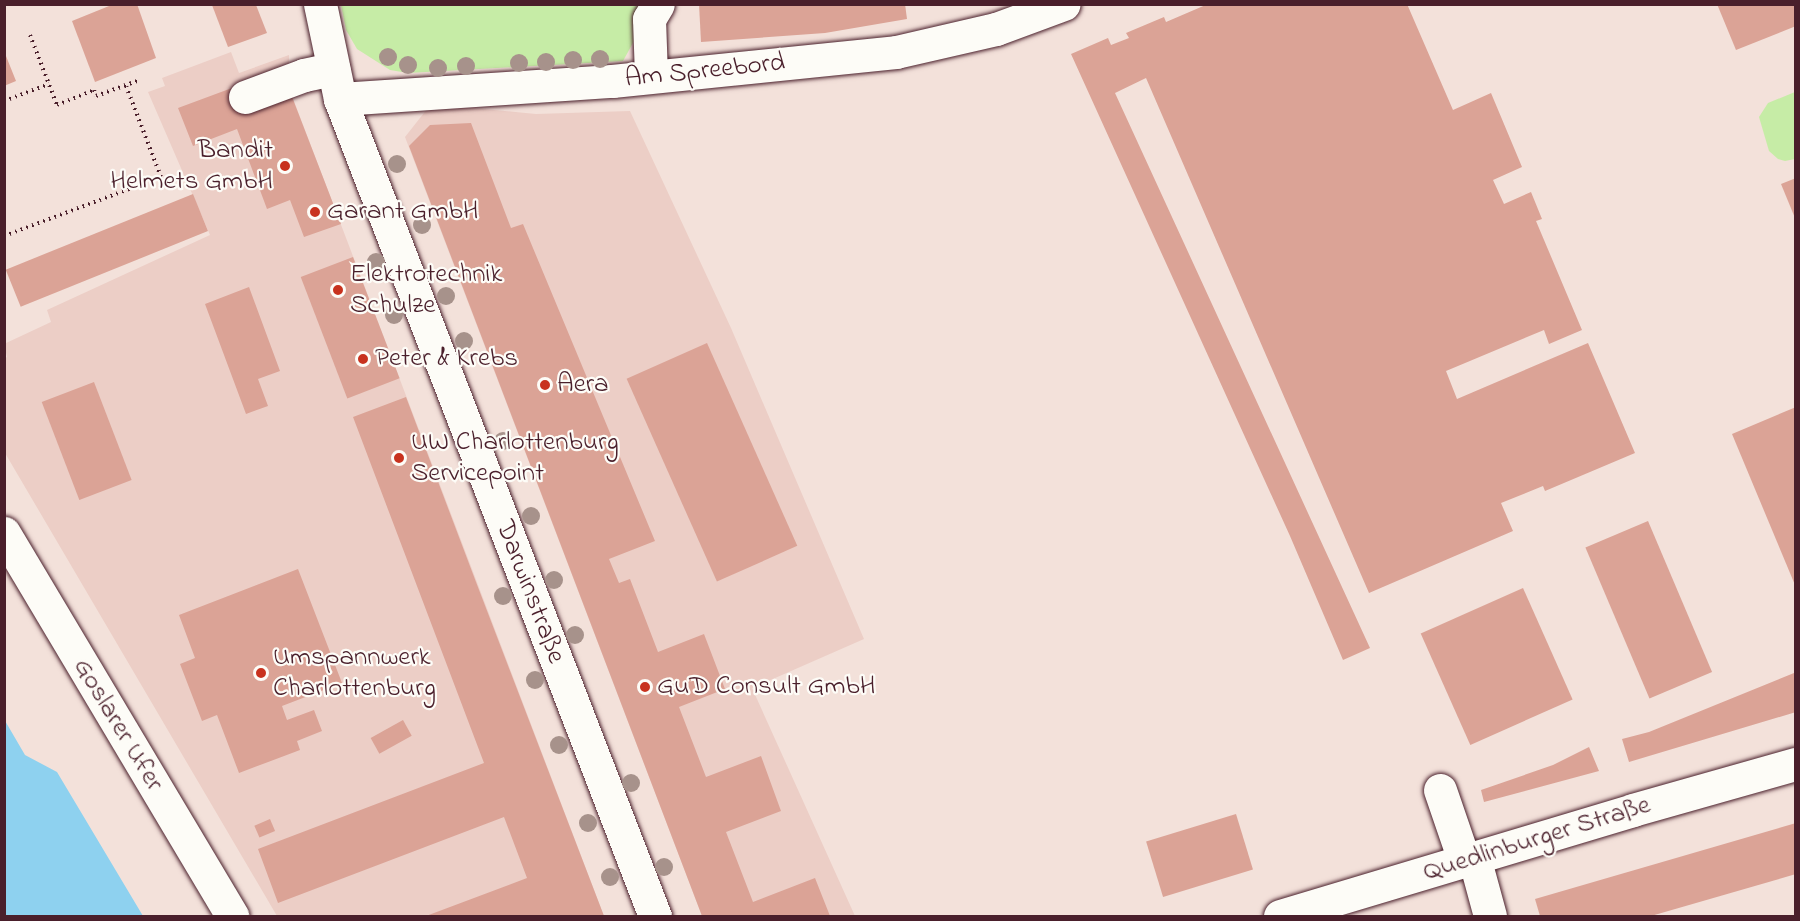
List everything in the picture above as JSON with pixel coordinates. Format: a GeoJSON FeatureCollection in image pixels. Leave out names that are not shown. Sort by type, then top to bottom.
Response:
{"type":"FeatureCollection","features":[{"type":"Feature","properties":{"kind":"street"},"geometry":{"type":"LineString","coordinates":[[651,76],[649,18],[658,4]]}},
{"type":"Feature","properties":{"kind":"street","name":"Am Spreebord"},"geometry":{"type":"LineString","coordinates":[[245,97],[304,75],[337,84],[651,76],[896,52],[996,29],[1050,7]]}},
{"type":"Feature","properties":{"kind":"street","name":"Darwinstraße"},"geometry":{"type":"LineString","coordinates":[[322,17],[337,84],[655,916]]}},
{"type":"Feature","properties":{"kind":"street","name":"Goslarer Ufer"},"geometry":{"type":"LineString","coordinates":[[4,533],[232,916]]}},
{"type":"Feature","properties":{"kind":"street","name":"Quedlinburger Straße"},"geometry":{"type":"LineString","coordinates":[[1280,916],[1796,764]]}},
{"type":"Feature","properties":{"kind":"street"},"geometry":{"type":"LineString","coordinates":[[1440,790],[1490,916]]}},
{"type":"Feature","properties":{"kind":"path"},"geometry":{"type":"LineString","coordinates":[[30,35],[57,105],[94,90],[96,96],[137,81]]}},
{"type":"Feature","properties":{"kind":"path"},"geometry":{"type":"LineString","coordinates":[[4,101],[49,84]]}},
{"type":"Feature","properties":{"kind":"path"},"geometry":{"type":"LineString","coordinates":[[4,236],[161,177],[126,86]]}},
{"type":"Feature","properties":{"kind":"shaded area"},"geometry":{"type":"Polygon","coordinates":[[[231,52],[239,73],[289,55],[289,88],[604,916],[277,916],[5,453],[4,359],[7,357],[4,344],[51,322],[47,310],[210,235],[148,92],[165,86],[162,78],[231,52]]]}},
{"type":"Feature","properties":{"kind":"shaded area"},"geometry":{"type":"Polygon","coordinates":[[[431,104],[536,114],[630,111],[731,328],[864,639],[752,688],[855,916],[702,916],[405,137],[431,104]]]}},
{"type":"Feature","properties":{"kind":"green space"},"geometry":{"type":"Polygon","coordinates":[[[641,4],[639,32],[623,61],[408,73],[390,70],[357,49],[346,30],[341,5],[641,4]]]}},
{"type":"Feature","properties":{"kind":"green space"},"geometry":{"type":"Polygon","coordinates":[[[1795,92],[1795,159],[1785,161],[1778,159],[1769,151],[1759,117],[1768,103],[1795,92]]]}},
{"type":"Feature","properties":{"kind":"water"},"geometry":{"type":"Polygon","coordinates":[[[4,719],[25,755],[57,772],[143,916],[5,916],[4,719]]]}},
{"type":"Feature","properties":{"kind":"building"},"geometry":{"type":"Polygon","coordinates":[[[114,4],[137,4],[156,58],[95,82],[72,21],[114,4]]]}},
{"type":"Feature","properties":{"kind":"building"},"geometry":{"type":"Polygon","coordinates":[[[699,4],[905,4],[907,19],[825,33],[701,42],[699,4]]]}},
{"type":"Feature","properties":{"kind":"building"},"geometry":{"type":"Polygon","coordinates":[[[1208,4],[1407,4],[1453,110],[1491,93],[1522,167],[1493,180],[1504,204],[1531,192],[1542,219],[1536,221],[1582,330],[1549,344],[1544,330],[1446,371],[1457,399],[1588,343],[1635,453],[1545,491],[1543,486],[1501,503],[1513,531],[1369,593],[1146,78],[1115,93],[1370,648],[1343,660],[1290,536],[1071,54],[1108,38],[1111,45],[1129,38],[1126,33],[1164,17],[1166,22],[1208,4]]]}},
{"type":"Feature","properties":{"kind":"building"},"geometry":{"type":"Polygon","coordinates":[[[1717,4],[1796,4],[1796,26],[1736,50],[1717,4]]]}},
{"type":"Feature","properties":{"kind":"building"},"geometry":{"type":"Polygon","coordinates":[[[212,5],[256,5],[267,33],[228,47],[212,5]]]}},
{"type":"Feature","properties":{"kind":"building"},"geometry":{"type":"Polygon","coordinates":[[[4,51],[16,81],[4,86],[4,51]]]}},
{"type":"Feature","properties":{"kind":"building","name":"Bandit Helmets GmbH"},"geometry":{"type":"Polygon","coordinates":[[[240,85],[289,89],[341,224],[304,237],[290,200],[267,209],[237,129],[193,146],[178,108],[240,85]]]}},
{"type":"Feature","properties":{"kind":"building"},"geometry":{"type":"Polygon","coordinates":[[[471,123],[511,228],[523,224],[655,541],[609,559],[619,583],[630,579],[658,652],[704,634],[725,689],[679,707],[706,777],[761,756],[781,811],[726,832],[753,902],[815,878],[830,916],[702,916],[409,146],[430,125],[471,123]]]}},
{"type":"Feature","properties":{"kind":"building"},"geometry":{"type":"Polygon","coordinates":[[[1796,178],[1796,218],[1795,218],[1781,184],[1796,178]]]}},
{"type":"Feature","properties":{"kind":"building"},"geometry":{"type":"Polygon","coordinates":[[[193,194],[208,231],[21,307],[6,270],[193,194]]]}},
{"type":"Feature","properties":{"kind":"building"},"geometry":{"type":"Polygon","coordinates":[[[353,257],[400,378],[347,398],[301,277],[353,257]]]}},
{"type":"Feature","properties":{"kind":"building"},"geometry":{"type":"Polygon","coordinates":[[[249,287],[280,371],[258,379],[268,406],[246,414],[205,304],[249,287]]]}},
{"type":"Feature","properties":{"kind":"building"},"geometry":{"type":"Polygon","coordinates":[[[707,343],[797,546],[717,582],[627,379],[707,343]]]}},
{"type":"Feature","properties":{"kind":"building"},"geometry":{"type":"Polygon","coordinates":[[[94,382],[132,480],[79,500],[42,402],[94,382]]]}},
{"type":"Feature","properties":{"kind":"building"},"geometry":{"type":"Polygon","coordinates":[[[406,397],[604,916],[426,916],[527,878],[504,817],[278,903],[258,849],[484,763],[353,417],[406,397]]]}},
{"type":"Feature","properties":{"kind":"building"},"geometry":{"type":"Polygon","coordinates":[[[1796,407],[1796,585],[1795,585],[1732,434],[1796,407]]]}},
{"type":"Feature","properties":{"kind":"building"},"geometry":{"type":"Polygon","coordinates":[[[1648,521],[1712,672],[1649,699],[1585,548],[1648,521]]]}},
{"type":"Feature","properties":{"kind":"building","name":"Umspannwerk Charlottenburg"},"geometry":{"type":"Polygon","coordinates":[[[298,569],[342,683],[282,706],[287,720],[314,710],[322,731],[297,741],[300,750],[239,773],[217,715],[202,721],[180,664],[195,658],[179,615],[298,569]]]}},
{"type":"Feature","properties":{"kind":"building"},"geometry":{"type":"Polygon","coordinates":[[[1523,588],[1573,699],[1470,745],[1421,634],[1523,588]]]}},
{"type":"Feature","properties":{"kind":"building"},"geometry":{"type":"Polygon","coordinates":[[[1794,673],[1796,712],[1629,762],[1622,739],[1649,732],[1794,673]]]}},
{"type":"Feature","properties":{"kind":"building"},"geometry":{"type":"Polygon","coordinates":[[[403,720],[412,736],[379,754],[371,738],[403,720]]]}},
{"type":"Feature","properties":{"kind":"building"},"geometry":{"type":"Polygon","coordinates":[[[1589,747],[1599,771],[1484,802],[1481,790],[1553,765],[1589,747]]]}},
{"type":"Feature","properties":{"kind":"building"},"geometry":{"type":"Polygon","coordinates":[[[1236,814],[1253,869],[1163,897],[1146,841],[1236,814]]]}},
{"type":"Feature","properties":{"kind":"building"},"geometry":{"type":"Polygon","coordinates":[[[270,819],[275,831],[259,838],[254,826],[270,819]]]}},
{"type":"Feature","properties":{"kind":"building"},"geometry":{"type":"Polygon","coordinates":[[[1796,823],[1796,874],[1651,916],[1540,916],[1535,899],[1796,823]]]}},
{"type":"Feature","properties":{"kind":"place","name":"Bandit Helmets GmbH"},"geometry":{"type":"Point","coordinates":[285,166]}},
{"type":"Feature","properties":{"kind":"place","name":"Garant GmbH"},"geometry":{"type":"Point","coordinates":[315,212]}},
{"type":"Feature","properties":{"kind":"place","name":"Elektrotechnik Schulze"},"geometry":{"type":"Point","coordinates":[338,290]}},
{"type":"Feature","properties":{"kind":"place","name":"Peter & Krebs"},"geometry":{"type":"Point","coordinates":[363,359]}},
{"type":"Feature","properties":{"kind":"place","name":"Aera"},"geometry":{"type":"Point","coordinates":[545,385]}},
{"type":"Feature","properties":{"kind":"place","name":"UW Charlottenburg Servicepoint"},"geometry":{"type":"Point","coordinates":[399,458]}},
{"type":"Feature","properties":{"kind":"place","name":"Umspannwerk Charlottenburg"},"geometry":{"type":"Point","coordinates":[261,673]}},
{"type":"Feature","properties":{"kind":"place","name":"GuD Consult GmbH"},"geometry":{"type":"Point","coordinates":[645,687]}}]}
